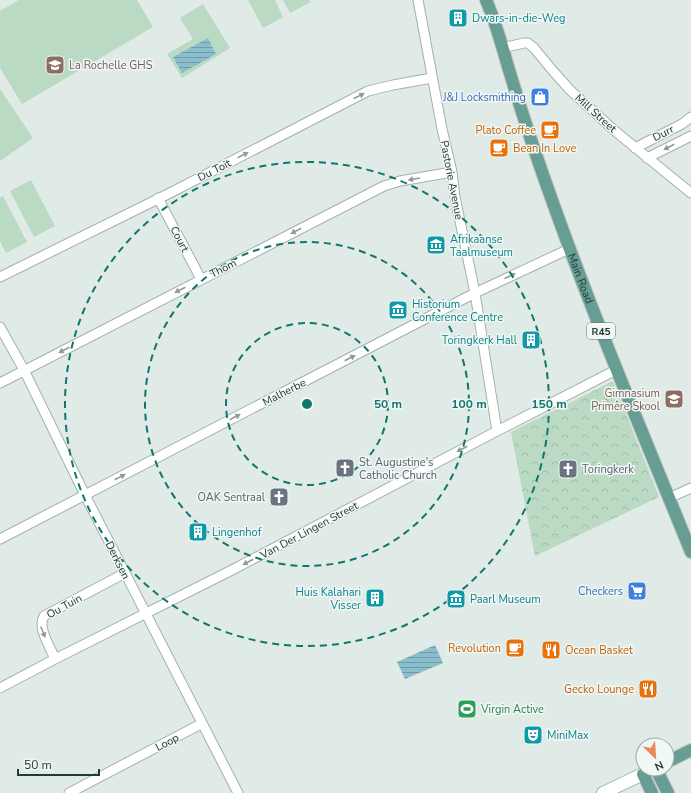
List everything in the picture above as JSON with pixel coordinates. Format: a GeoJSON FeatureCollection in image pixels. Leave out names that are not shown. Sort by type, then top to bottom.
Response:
{"type":"FeatureCollection","features":[{"type":"Feature","properties":{"kind":"main road","name":"Main Road"},"geometry":{"type":"LineString","coordinates":[[486,0],[498,31],[502,48],[537,157],[569,248],[616,370],[691,552]]}},
{"type":"Feature","properties":{"kind":"main road"},"geometry":{"type":"LineString","coordinates":[[675,758],[691,750]]}},
{"type":"Feature","properties":{"kind":"main road"},"geometry":{"type":"LineString","coordinates":[[604,793],[637,777]]}},
{"type":"Feature","properties":{"kind":"main road"},"geometry":{"type":"LineString","coordinates":[[651,777],[652,793]]}},
{"type":"Feature","properties":{"kind":"main road"},"geometry":{"type":"LineString","coordinates":[[655,777],[668,793]]}},
{"type":"Feature","properties":{"kind":"street","name":"Pastorie Avenue"},"geometry":{"type":"LineString","coordinates":[[418,0],[442,129],[452,172],[455,197],[475,293],[497,431]]}},
{"type":"Feature","properties":{"kind":"street","name":"Mill Street"},"geometry":{"type":"LineString","coordinates":[[502,48],[528,43],[570,90],[635,148],[691,193]]}},
{"type":"Feature","properties":{"kind":"street","name":"Du Toit"},"geometry":{"type":"LineString","coordinates":[[0,277],[368,91],[432,78]]}},
{"type":"Feature","properties":{"kind":"street","name":"Durr"},"geometry":{"type":"LineString","coordinates":[[635,148],[691,118]]}},
{"type":"Feature","properties":{"kind":"street","name":"Durr"},"geometry":{"type":"LineString","coordinates":[[647,158],[691,136]]}},
{"type":"Feature","properties":{"kind":"street","name":"Thom"},"geometry":{"type":"LineString","coordinates":[[0,383],[384,186],[400,181],[452,172]]}},
{"type":"Feature","properties":{"kind":"street","name":"Court"},"geometry":{"type":"LineString","coordinates":[[158,198],[201,279]]}},
{"type":"Feature","properties":{"kind":"street","name":"Malherbe"},"geometry":{"type":"LineString","coordinates":[[0,539],[475,293],[569,248]]}},
{"type":"Feature","properties":{"kind":"street","name":"Derksen"},"geometry":{"type":"LineString","coordinates":[[0,327],[24,370],[145,614],[238,793]]}},
{"type":"Feature","properties":{"kind":"street","name":"Van Der Lingen Street"},"geometry":{"type":"LineString","coordinates":[[0,688],[55,658],[232,570],[616,370]]}},
{"type":"Feature","properties":{"kind":"street"},"geometry":{"type":"LineString","coordinates":[[669,498],[691,488]]}},
{"type":"Feature","properties":{"kind":"street","name":"Ou Tuin"},"geometry":{"type":"LineString","coordinates":[[55,658],[41,626],[44,616],[125,573]]}},
{"type":"Feature","properties":{"kind":"street","name":"Loop"},"geometry":{"type":"LineString","coordinates":[[69,793],[201,724]]}},
{"type":"Feature","properties":{"kind":"green space"},"geometry":{"type":"Polygon","coordinates":[[[19,0],[137,0],[153,27],[22,104],[0,68],[0,11],[19,0]]]}},
{"type":"Feature","properties":{"kind":"green space"},"geometry":{"type":"Polygon","coordinates":[[[248,0],[275,0],[283,17],[263,28],[248,0]]]}},
{"type":"Feature","properties":{"kind":"green space"},"geometry":{"type":"Polygon","coordinates":[[[283,0],[309,0],[311,2],[290,13],[283,0]]]}},
{"type":"Feature","properties":{"kind":"green space"},"geometry":{"type":"Polygon","coordinates":[[[203,4],[230,48],[182,78],[167,54],[193,39],[180,18],[203,4]]]}},
{"type":"Feature","properties":{"kind":"green space"},"geometry":{"type":"Polygon","coordinates":[[[0,89],[33,138],[0,161],[0,89]]]}},
{"type":"Feature","properties":{"kind":"green space"},"geometry":{"type":"Polygon","coordinates":[[[31,180],[55,226],[34,237],[10,191],[31,180]]]}},
{"type":"Feature","properties":{"kind":"green space"},"geometry":{"type":"Polygon","coordinates":[[[3,196],[27,242],[6,253],[0,241],[0,197],[3,196]]]}},
{"type":"Feature","properties":{"kind":"green space"},"geometry":{"type":"Polygon","coordinates":[[[613,381],[659,497],[535,556],[511,432],[613,381]]]}},
{"type":"Feature","properties":{"kind":"water"},"geometry":{"type":"Polygon","coordinates":[[[208,38],[216,54],[182,73],[173,57],[208,38]]]}},
{"type":"Feature","properties":{"kind":"water"},"geometry":{"type":"Polygon","coordinates":[[[435,645],[443,663],[405,679],[397,662],[435,645]]]}},
{"type":"Feature","properties":{"kind":"place","name":"Dwars-in-die-Weg"},"geometry":{"type":"Point","coordinates":[458,18]}},
{"type":"Feature","properties":{"kind":"place","name":"La Rochelle GHS"},"geometry":{"type":"Point","coordinates":[55,65]}},
{"type":"Feature","properties":{"kind":"place","name":"J&J Locksmithing"},"geometry":{"type":"Point","coordinates":[540,97]}},
{"type":"Feature","properties":{"kind":"place","name":"Plato Coffee"},"geometry":{"type":"Point","coordinates":[550,130]}},
{"type":"Feature","properties":{"kind":"place","name":"Bean In Love"},"geometry":{"type":"Point","coordinates":[499,148]}},
{"type":"Feature","properties":{"kind":"place","name":"Afrikaanse Taalmuseum"},"geometry":{"type":"Point","coordinates":[436,245]}},
{"type":"Feature","properties":{"kind":"place","name":"Historium Conference Centre"},"geometry":{"type":"Point","coordinates":[398,310]}},
{"type":"Feature","properties":{"kind":"place","name":"Toringkerk Hall"},"geometry":{"type":"Point","coordinates":[531,340]}},
{"type":"Feature","properties":{"kind":"place","name":"Gimnasium Primêre Skool"},"geometry":{"type":"Point","coordinates":[674,399]}},
{"type":"Feature","properties":{"kind":"place","name":"St. Augustine's Catholic Church"},"geometry":{"type":"Point","coordinates":[345,468]}},
{"type":"Feature","properties":{"kind":"place","name":"Toringkerk"},"geometry":{"type":"Point","coordinates":[568,469]}},
{"type":"Feature","properties":{"kind":"place","name":"OAK Sentraal"},"geometry":{"type":"Point","coordinates":[279,497]}},
{"type":"Feature","properties":{"kind":"place","name":"Lingenhof"},"geometry":{"type":"Point","coordinates":[198,532]}},
{"type":"Feature","properties":{"kind":"place","name":"Checkers"},"geometry":{"type":"Point","coordinates":[637,591]}},
{"type":"Feature","properties":{"kind":"place","name":"Huis Kalahari Visser"},"geometry":{"type":"Point","coordinates":[375,598]}},
{"type":"Feature","properties":{"kind":"place","name":"Paarl Museum"},"geometry":{"type":"Point","coordinates":[456,599]}},
{"type":"Feature","properties":{"kind":"place","name":"Revolution"},"geometry":{"type":"Point","coordinates":[515,648]}},
{"type":"Feature","properties":{"kind":"place","name":"Ocean Basket"},"geometry":{"type":"Point","coordinates":[551,650]}},
{"type":"Feature","properties":{"kind":"place","name":"Gecko Lounge"},"geometry":{"type":"Point","coordinates":[648,689]}},
{"type":"Feature","properties":{"kind":"place","name":"Virgin Active"},"geometry":{"type":"Point","coordinates":[467,709]}},
{"type":"Feature","properties":{"kind":"place","name":"MiniMax"},"geometry":{"type":"Point","coordinates":[533,735]}}]}
